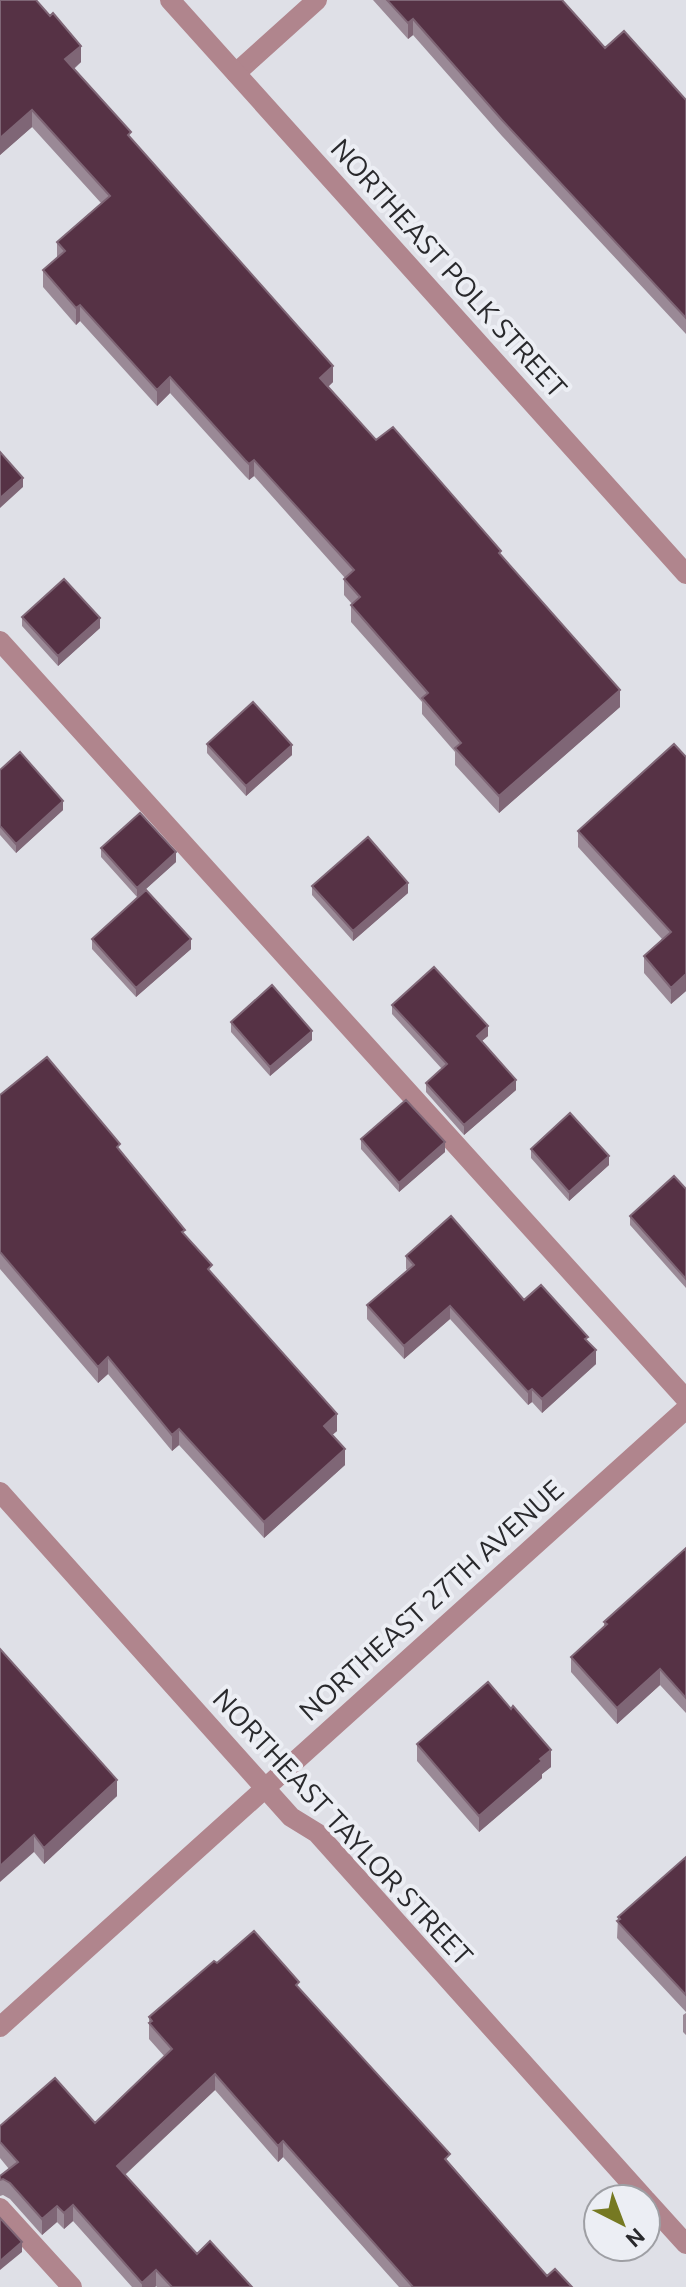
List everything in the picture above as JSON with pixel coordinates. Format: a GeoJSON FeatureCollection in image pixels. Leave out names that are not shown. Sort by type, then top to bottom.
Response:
{"type":"FeatureCollection","features":[{"type":"Feature","properties":{"kind":"street","name":"NORTHEAST POLK STREET"},"geometry":{"type":"LineString","coordinates":[[170,0],[686,574]]}},
{"type":"Feature","properties":{"kind":"street"},"geometry":{"type":"LineString","coordinates":[[236,73],[317,0]]}},
{"type":"Feature","properties":{"kind":"street"},"geometry":{"type":"LineString","coordinates":[[0,641],[686,1399]]}},
{"type":"Feature","properties":{"kind":"street","name":"NORTHEAST 27TH AVENUE"},"geometry":{"type":"LineString","coordinates":[[0,2027],[686,1409]]}},
{"type":"Feature","properties":{"kind":"street","name":"NORTHEAST TAYLOR STREET"},"geometry":{"type":"LineString","coordinates":[[0,1492],[291,1817],[317,1833],[632,2183]]}},
{"type":"Feature","properties":{"kind":"street"},"geometry":{"type":"LineString","coordinates":[[0,2208],[72,2287]]}},
{"type":"Feature","properties":{"kind":"street","name":"NORTHEAST TAYLOR STREET"},"geometry":{"type":"LineString","coordinates":[[662,2217],[686,2244]]}},
{"type":"Feature","properties":{"kind":"building"},"geometry":{"type":"Polygon","coordinates":[[[0,0],[36,0],[50,16],[53,13],[81,46],[65,59],[131,132],[128,135],[333,366],[320,378],[376,440],[393,427],[620,690],[499,796],[455,748],[461,743],[422,698],[428,693],[351,605],[360,597],[344,579],[354,570],[254,460],[249,464],[170,377],[157,390],[80,305],[76,308],[43,270],[65,251],[57,242],[110,196],[32,110],[0,138],[0,0]]]}},
{"type":"Feature","properties":{"kind":"building"},"geometry":{"type":"Polygon","coordinates":[[[387,0],[562,0],[605,48],[624,31],[686,100],[686,318],[413,19],[408,23],[387,0]]]}},
{"type":"Feature","properties":{"kind":"building"},"geometry":{"type":"Polygon","coordinates":[[[0,452],[23,478],[0,498],[0,452]]]}},
{"type":"Feature","properties":{"kind":"building"},"geometry":{"type":"Polygon","coordinates":[[[64,579],[100,618],[58,656],[22,617],[64,579]]]}},
{"type":"Feature","properties":{"kind":"building"},"geometry":{"type":"Polygon","coordinates":[[[253,702],[292,745],[246,786],[207,744],[253,702]]]}},
{"type":"Feature","properties":{"kind":"building"},"geometry":{"type":"Polygon","coordinates":[[[674,744],[686,757],[686,974],[671,988],[644,956],[671,932],[578,831],[674,744]]]}},
{"type":"Feature","properties":{"kind":"building"},"geometry":{"type":"Polygon","coordinates":[[[20,752],[63,801],[16,844],[0,826],[0,770],[20,752]]]}},
{"type":"Feature","properties":{"kind":"building"},"geometry":{"type":"Polygon","coordinates":[[[140,813],[176,852],[137,888],[101,848],[140,813]]]}},
{"type":"Feature","properties":{"kind":"building"},"geometry":{"type":"Polygon","coordinates":[[[368,837],[408,883],[353,931],[312,886],[368,837]]]}},
{"type":"Feature","properties":{"kind":"building"},"geometry":{"type":"Polygon","coordinates":[[[146,890],[191,939],[136,988],[92,939],[146,890]]]}},
{"type":"Feature","properties":{"kind":"building"},"geometry":{"type":"Polygon","coordinates":[[[434,967],[488,1026],[477,1036],[516,1080],[464,1125],[426,1083],[447,1064],[392,1005],[434,967]]]}},
{"type":"Feature","properties":{"kind":"building"},"geometry":{"type":"Polygon","coordinates":[[[272,985],[312,1031],[270,1067],[231,1022],[272,985]]]}},
{"type":"Feature","properties":{"kind":"building"},"geometry":{"type":"Polygon","coordinates":[[[47,1057],[120,1144],[117,1147],[185,1230],[182,1232],[212,1265],[208,1269],[337,1414],[324,1426],[345,1449],[264,1522],[179,1429],[172,1435],[108,1357],[98,1367],[0,1252],[0,1095],[47,1057]]]}},
{"type":"Feature","properties":{"kind":"building"},"geometry":{"type":"Polygon","coordinates":[[[406,1100],[445,1142],[399,1183],[361,1139],[406,1100]]]}},
{"type":"Feature","properties":{"kind":"building"},"geometry":{"type":"Polygon","coordinates":[[[570,1113],[609,1156],[569,1192],[531,1149],[570,1113]]]}},
{"type":"Feature","properties":{"kind":"building"},"geometry":{"type":"Polygon","coordinates":[[[674,1176],[686,1189],[686,1279],[630,1216],[674,1176]]]}},
{"type":"Feature","properties":{"kind":"building"},"geometry":{"type":"Polygon","coordinates":[[[451,1216],[524,1300],[541,1285],[596,1350],[542,1399],[532,1389],[528,1392],[450,1306],[404,1346],[367,1305],[414,1265],[406,1256],[451,1216]]]}},
{"type":"Feature","properties":{"kind":"building"},"geometry":{"type":"Polygon","coordinates":[[[686,1548],[686,1698],[660,1669],[617,1708],[571,1657],[607,1624],[604,1622],[686,1548]]]}},
{"type":"Feature","properties":{"kind":"building"},"geometry":{"type":"Polygon","coordinates":[[[0,1649],[117,1780],[44,1848],[34,1835],[0,1866],[0,1649]]]}},
{"type":"Feature","properties":{"kind":"building"},"geometry":{"type":"Polygon","coordinates":[[[488,1682],[551,1750],[479,1816],[417,1744],[488,1682]]]}},
{"type":"Feature","properties":{"kind":"building"},"geometry":{"type":"Polygon","coordinates":[[[686,1857],[686,1995],[617,1921],[686,1857]]]}},
{"type":"Feature","properties":{"kind":"building"},"geometry":{"type":"Polygon","coordinates":[[[254,1931],[299,1982],[296,1985],[450,2154],[445,2159],[547,2276],[555,2269],[572,2287],[413,2287],[283,2141],[278,2146],[215,2074],[117,2166],[197,2254],[210,2241],[252,2287],[172,2287],[156,2270],[142,2283],[73,2205],[64,2213],[57,2206],[42,2219],[10,2183],[0,2180],[0,2176],[18,2162],[0,2142],[0,2126],[55,2078],[95,2123],[172,2049],[149,2023],[152,2021],[149,2017],[254,1931]]]}},
{"type":"Feature","properties":{"kind":"building"},"geometry":{"type":"Polygon","coordinates":[[[0,2218],[22,2242],[0,2261],[0,2218]]]}}]}
